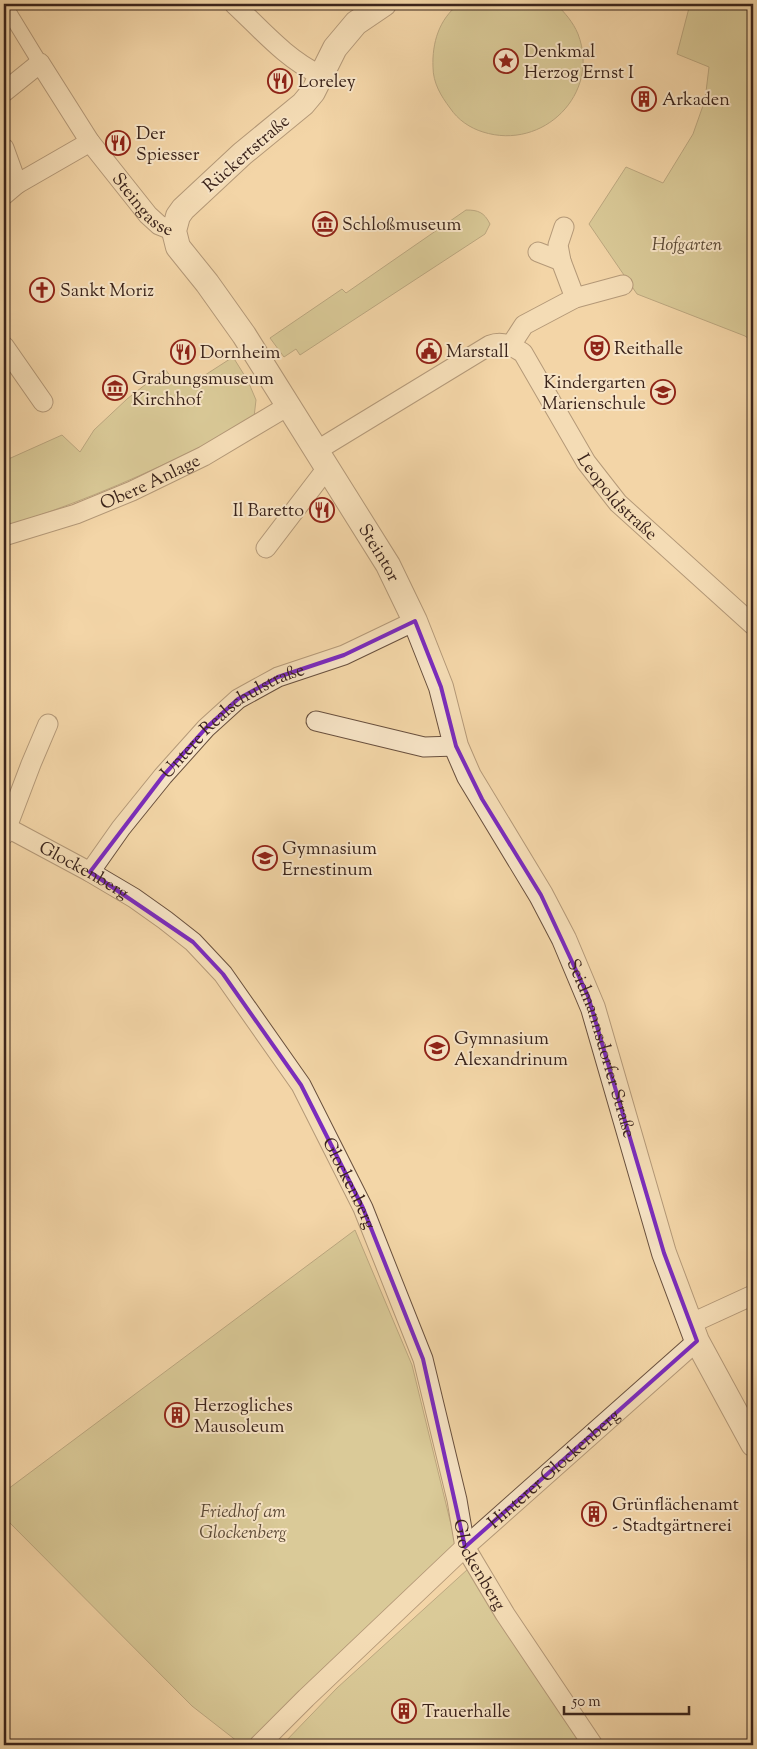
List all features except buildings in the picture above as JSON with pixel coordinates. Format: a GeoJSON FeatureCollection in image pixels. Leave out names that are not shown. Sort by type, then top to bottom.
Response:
{"type":"FeatureCollection","features":[{"type":"Feature","properties":{"kind":"street","name":"Steingasse"},"geometry":{"type":"LineString","coordinates":[[4,4],[90,142],[148,215],[158,225],[174,231],[178,246],[244,335],[322,459]]}},
{"type":"Feature","properties":{"kind":"street"},"geometry":{"type":"LineString","coordinates":[[234,4],[291,58],[320,75]]}},
{"type":"Feature","properties":{"kind":"street","name":"Rückertstraße"},"geometry":{"type":"LineString","coordinates":[[174,231],[178,216],[183,209],[242,154],[303,104],[312,92],[335,48],[356,24],[384,4]]}},
{"type":"Feature","properties":{"kind":"street"},"geometry":{"type":"LineString","coordinates":[[4,92],[40,63]]}},
{"type":"Feature","properties":{"kind":"street"},"geometry":{"type":"LineString","coordinates":[[4,148],[10,190],[90,142]]}},
{"type":"Feature","properties":{"kind":"street"},"geometry":{"type":"LineString","coordinates":[[564,228],[558,245],[561,261],[575,298]]}},
{"type":"Feature","properties":{"kind":"street"},"geometry":{"type":"LineString","coordinates":[[538,252],[561,261]]}},
{"type":"Feature","properties":{"kind":"street"},"geometry":{"type":"LineString","coordinates":[[266,548],[322,459],[490,344],[502,342],[511,345],[524,325],[575,298],[623,285]]}},
{"type":"Feature","properties":{"kind":"street","name":"Leopoldstraße"},"geometry":{"type":"LineString","coordinates":[[511,345],[523,354],[586,462],[618,504],[753,625]]}},
{"type":"Feature","properties":{"kind":"street"},"geometry":{"type":"LineString","coordinates":[[4,346],[43,402]]}},
{"type":"Feature","properties":{"kind":"street","name":"Obere Anlage"},"geometry":{"type":"LineString","coordinates":[[4,536],[76,514],[132,491],[204,456],[288,406]]}},
{"type":"Feature","properties":{"kind":"street","name":"Steintor"},"geometry":{"type":"LineString","coordinates":[[322,459],[388,565],[415,621],[430,660]]}},
{"type":"Feature","properties":{"kind":"street","name":"Untere Realschulstraße"},"geometry":{"type":"LineString","coordinates":[[90,872],[121,828],[163,776],[206,728],[238,699],[278,676],[344,655],[415,621]]}},
{"type":"Feature","properties":{"kind":"street","name":"Seidmannsdorfer Straße"},"geometry":{"type":"LineString","coordinates":[[430,660],[441,687],[456,746],[478,791],[546,904],[564,939],[588,996],[664,1253],[694,1332],[753,1444]]}},
{"type":"Feature","properties":{"kind":"street"},"geometry":{"type":"LineString","coordinates":[[316,721],[424,747],[456,746]]}},
{"type":"Feature","properties":{"kind":"street","name":"Glockenberg"},"geometry":{"type":"LineString","coordinates":[[48,724],[5,831],[90,872],[157,914],[193,942],[223,974],[301,1085],[363,1208],[423,1359],[457,1500],[465,1547],[505,1614],[593,1745]]}},
{"type":"Feature","properties":{"kind":"street","name":"Hinterer Glockenberg"},"geometry":{"type":"LineString","coordinates":[[259,1745],[465,1547],[694,1332],[753,1295]]}},
{"type":"Feature","properties":{"kind":"highlighted area"},"geometry":{"type":"Polygon","coordinates":[[[415,621],[441,687],[456,746],[482,799],[541,895],[588,996],[664,1253],[697,1341],[465,1547],[423,1359],[363,1208],[301,1085],[223,974],[193,942],[90,872],[163,776],[206,728],[238,699],[278,677],[344,655],[415,621]]]}},
{"type":"Feature","properties":{"kind":"green space"},"geometry":{"type":"Polygon","coordinates":[[[459,4],[556,4],[559,7],[578,34],[583,56],[581,77],[574,96],[562,113],[545,125],[526,133],[505,136],[483,132],[469,126],[453,112],[436,84],[433,73],[433,58],[438,32],[446,17],[459,4]]]}},
{"type":"Feature","properties":{"kind":"green space","name":"Hofgarten"},"geometry":{"type":"Polygon","coordinates":[[[690,4],[753,4],[753,342],[745,336],[637,294],[589,224],[626,167],[663,183],[693,134],[705,100],[709,67],[677,54],[690,4]]]}},
{"type":"Feature","properties":{"kind":"green space"},"geometry":{"type":"Polygon","coordinates":[[[466,210],[474,210],[483,214],[490,224],[485,234],[300,355],[296,349],[284,357],[270,338],[342,289],[346,293],[466,210]]]}},
{"type":"Feature","properties":{"kind":"green space"},"geometry":{"type":"Polygon","coordinates":[[[233,357],[248,381],[256,400],[254,417],[202,446],[140,475],[72,503],[4,527],[4,461],[62,435],[80,452],[94,430],[127,399],[165,369],[172,378],[202,377],[233,357]]]}},
{"type":"Feature","properties":{"kind":"green space","name":"Friedhof am Glockenberg"},"geometry":{"type":"Polygon","coordinates":[[[355,1230],[412,1365],[457,1549],[248,1745],[242,1745],[192,1706],[4,1517],[4,1492],[355,1230]]]}},
{"type":"Feature","properties":{"kind":"green space"},"geometry":{"type":"Polygon","coordinates":[[[468,1569],[583,1745],[282,1745],[337,1688],[468,1569]]]}},
{"type":"Feature","properties":{"kind":"place","name":"Denkmal Herzog Ernst I"},"geometry":{"type":"Point","coordinates":[506,61]}},
{"type":"Feature","properties":{"kind":"place","name":"Loreley"},"geometry":{"type":"Point","coordinates":[280,81]}},
{"type":"Feature","properties":{"kind":"place","name":"Arkaden"},"geometry":{"type":"Point","coordinates":[644,99]}},
{"type":"Feature","properties":{"kind":"place","name":"Der Spiesser"},"geometry":{"type":"Point","coordinates":[118,143]}},
{"type":"Feature","properties":{"kind":"place","name":"Schloßmuseum"},"geometry":{"type":"Point","coordinates":[325,224]}},
{"type":"Feature","properties":{"kind":"place","name":"Sankt Moriz"},"geometry":{"type":"Point","coordinates":[42,290]}},
{"type":"Feature","properties":{"kind":"place","name":"Reithalle"},"geometry":{"type":"Point","coordinates":[597,348]}},
{"type":"Feature","properties":{"kind":"place","name":"Marstall"},"geometry":{"type":"Point","coordinates":[429,351]}},
{"type":"Feature","properties":{"kind":"place","name":"Dornheim"},"geometry":{"type":"Point","coordinates":[183,352]}},
{"type":"Feature","properties":{"kind":"place","name":"Grabungsmuseum Kirchhof"},"geometry":{"type":"Point","coordinates":[115,388]}},
{"type":"Feature","properties":{"kind":"place","name":"Kindergarten Marienschule"},"geometry":{"type":"Point","coordinates":[663,392]}},
{"type":"Feature","properties":{"kind":"place","name":"Il Baretto"},"geometry":{"type":"Point","coordinates":[322,510]}},
{"type":"Feature","properties":{"kind":"place","name":"Gymnasium Ernestinum"},"geometry":{"type":"Point","coordinates":[265,858]}},
{"type":"Feature","properties":{"kind":"place","name":"Gymnasium Alexandrinum"},"geometry":{"type":"Point","coordinates":[437,1048]}},
{"type":"Feature","properties":{"kind":"place","name":"Herzogliches Mausoleum"},"geometry":{"type":"Point","coordinates":[177,1415]}},
{"type":"Feature","properties":{"kind":"place","name":"Grünflächenamt - Stadtgärtnerei"},"geometry":{"type":"Point","coordinates":[594,1514]}},
{"type":"Feature","properties":{"kind":"place","name":"Trauerhalle"},"geometry":{"type":"Point","coordinates":[404,1711]}}]}
